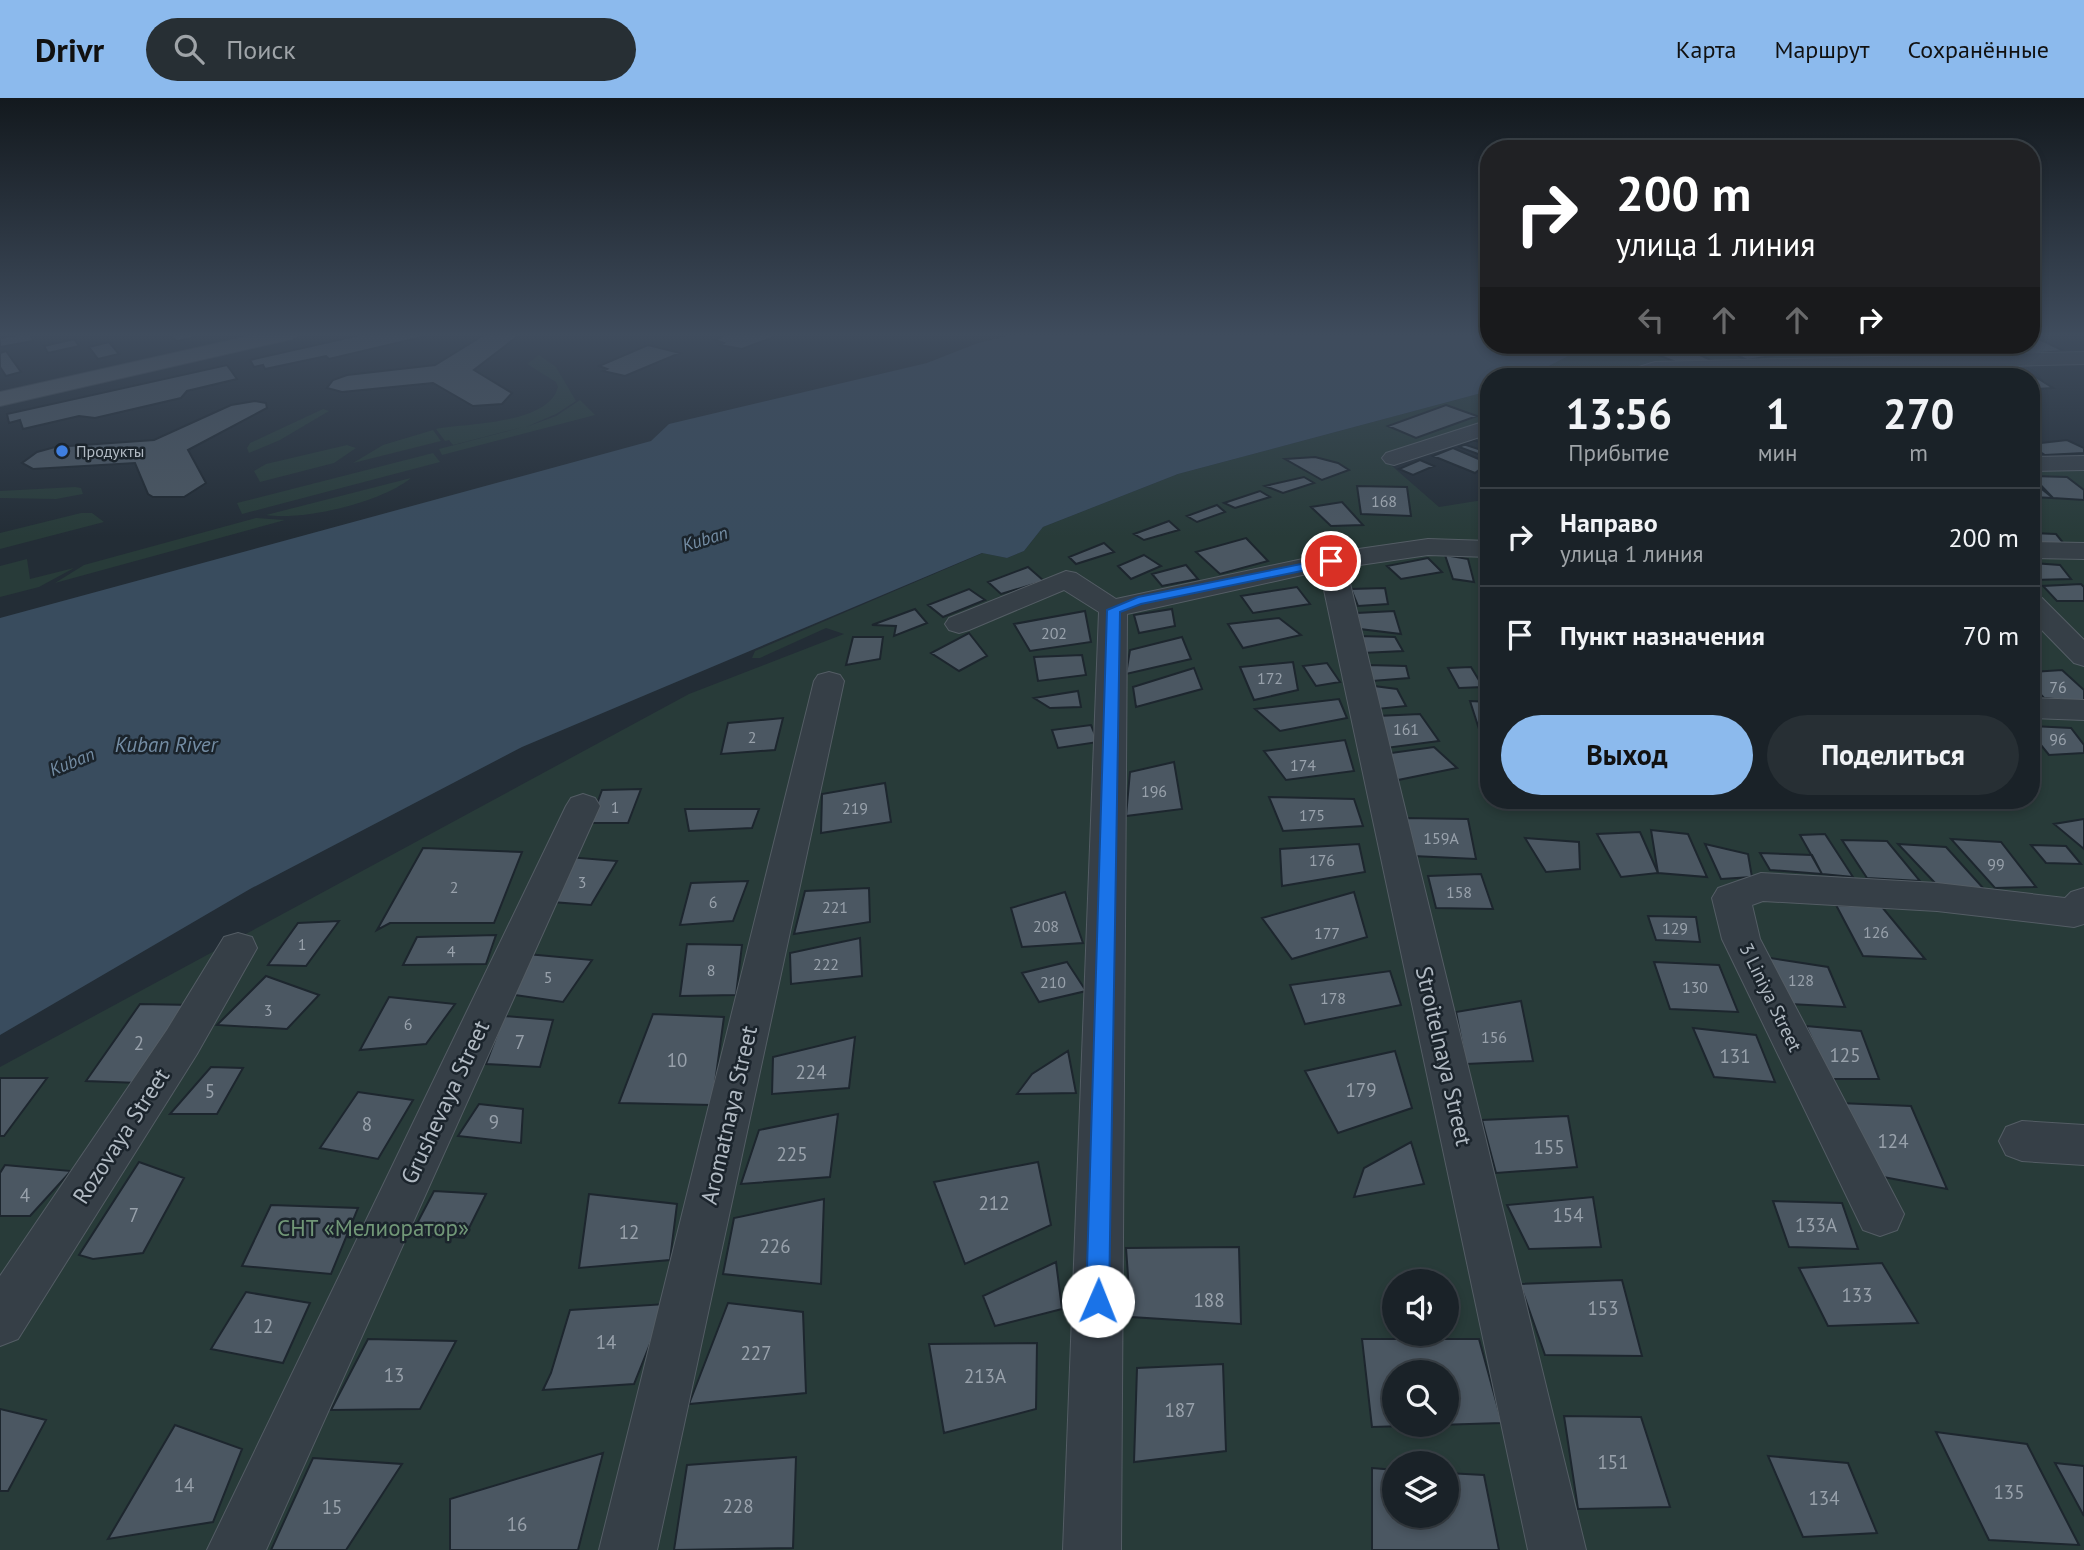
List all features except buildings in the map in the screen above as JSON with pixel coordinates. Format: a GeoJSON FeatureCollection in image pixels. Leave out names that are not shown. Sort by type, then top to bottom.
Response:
{"type":"FeatureCollection","features":[{"type":"Feature","properties":{"kind":"street"},"geometry":{"type":"LineString","coordinates":[[1394,458],[1480,430]]}},
{"type":"Feature","properties":{"kind":"street"},"geometry":{"type":"LineString","coordinates":[[2040,464],[2084,463]]}},
{"type":"Feature","properties":{"kind":"street"},"geometry":{"type":"LineString","coordinates":[[1113,610],[1138,601],[1331,561],[1428,547],[1480,549]]}},
{"type":"Feature","properties":{"kind":"street"},"geometry":{"type":"LineString","coordinates":[[2040,550],[2084,551]]}},
{"type":"Feature","properties":{"kind":"street","name":"Stroitelnaya Street"},"geometry":{"type":"LineString","coordinates":[[1331,561],[1557,1550]]}},
{"type":"Feature","properties":{"kind":"street"},"geometry":{"type":"LineString","coordinates":[[959,624],[1066,579],[1113,610]]}},
{"type":"Feature","properties":{"kind":"street"},"geometry":{"type":"LineString","coordinates":[[1092,1550],[1113,610]]}},
{"type":"Feature","properties":{"kind":"street"},"geometry":{"type":"LineString","coordinates":[[2040,612],[2084,657]]}},
{"type":"Feature","properties":{"kind":"street","name":"Aromatnaya Street"},"geometry":{"type":"LineString","coordinates":[[628,1550],[829,681]]}},
{"type":"Feature","properties":{"kind":"street"},"geometry":{"type":"LineString","coordinates":[[2040,709],[2084,710]]}},
{"type":"Feature","properties":{"kind":"street","name":"Grushevaya Street"},"geometry":{"type":"LineString","coordinates":[[236,1550],[583,806]]}},
{"type":"Feature","properties":{"kind":"street","name":"3 Liniya Street"},"geometry":{"type":"LineString","coordinates":[[1880,1214],[1741,939],[1731,898],[1761,887],[2079,908]]}},
{"type":"Feature","properties":{"kind":"street","name":"Rozovaya Street"},"geometry":{"type":"LineString","coordinates":[[0,1321],[182,1042],[238,948]]}},
{"type":"Feature","properties":{"kind":"street"},"geometry":{"type":"LineString","coordinates":[[2022,1141],[2084,1145]]}},
{"type":"Feature","properties":{"kind":"green space"},"geometry":{"type":"Polygon","coordinates":[[[549,401],[576,401],[556,414],[526,427],[556,416],[579,401],[595,415],[442,455],[439,449],[523,427],[453,445],[449,440],[445,441],[436,429],[504,420],[539,409],[549,401]]]}},
{"type":"Feature","properties":{"kind":"green space","name":"СНТ «Мелиоратор»"},"geometry":{"type":"Polygon","coordinates":[[[1452,401],[1480,401],[1480,424],[1384,459],[1439,507],[1480,500],[1480,809],[2040,809],[2040,462],[2084,460],[2084,1550],[0,1550],[0,1067],[689,694],[844,634],[826,628],[760,658],[752,658],[755,651],[983,553],[1007,558],[1024,551],[1043,527],[1178,474],[1452,401]]]}},
{"type":"Feature","properties":{"kind":"green space"},"geometry":{"type":"Polygon","coordinates":[[[323,409],[329,411],[280,440],[249,453],[247,448],[250,443],[323,409]]]}},
{"type":"Feature","properties":{"kind":"green space"},"geometry":{"type":"Polygon","coordinates":[[[433,430],[441,441],[353,463],[383,445],[433,430]]]}},
{"type":"Feature","properties":{"kind":"green space"},"geometry":{"type":"Polygon","coordinates":[[[347,445],[356,448],[334,463],[260,482],[254,471],[266,464],[347,445]]]}},
{"type":"Feature","properties":{"kind":"green space"},"geometry":{"type":"Polygon","coordinates":[[[433,453],[440,462],[246,513],[242,514],[237,503],[433,453]]]}},
{"type":"Feature","properties":{"kind":"green space"},"geometry":{"type":"Polygon","coordinates":[[[411,478],[381,495],[342,508],[301,515],[266,515],[411,478]]]}},
{"type":"Feature","properties":{"kind":"green space"},"geometry":{"type":"Polygon","coordinates":[[[81,488],[83,494],[56,499],[0,498],[0,491],[81,488]]]}},
{"type":"Feature","properties":{"kind":"green space"},"geometry":{"type":"Polygon","coordinates":[[[81,513],[92,513],[104,522],[0,549],[0,533],[81,513]]]}},
{"type":"Feature","properties":{"kind":"green space"},"geometry":{"type":"Polygon","coordinates":[[[256,518],[285,520],[55,583],[84,565],[256,518]]]}},
{"type":"Feature","properties":{"kind":"green space"},"geometry":{"type":"Polygon","coordinates":[[[27,559],[30,579],[74,568],[39,587],[0,597],[0,566],[27,559]]]}},
{"type":"Feature","properties":{"kind":"water","name":"Kuban River"},"geometry":{"type":"Polygon","coordinates":[[[767,401],[1452,401],[1178,474],[1043,527],[1024,551],[1007,558],[982,553],[522,747],[250,889],[0,1035],[0,618],[651,441],[669,424],[767,401]]]}},
{"type":"Feature","properties":{"kind":"place","name":"Продукты"},"geometry":{"type":"Point","coordinates":[62,451]}},
{"type":"Feature","properties":{"kind":"route"},"geometry":{"type":"LineString","coordinates":[[1098,1301],[1113,610],[1138,601],[1331,561]]}},
{"type":"Feature","properties":{"kind":"water label","name":"Kuban"},"geometry":{"type":"Point","coordinates":[705,539]}},
{"type":"Feature","properties":{"kind":"water label","name":"Kuban"},"geometry":{"type":"Point","coordinates":[72,762]}}]}
